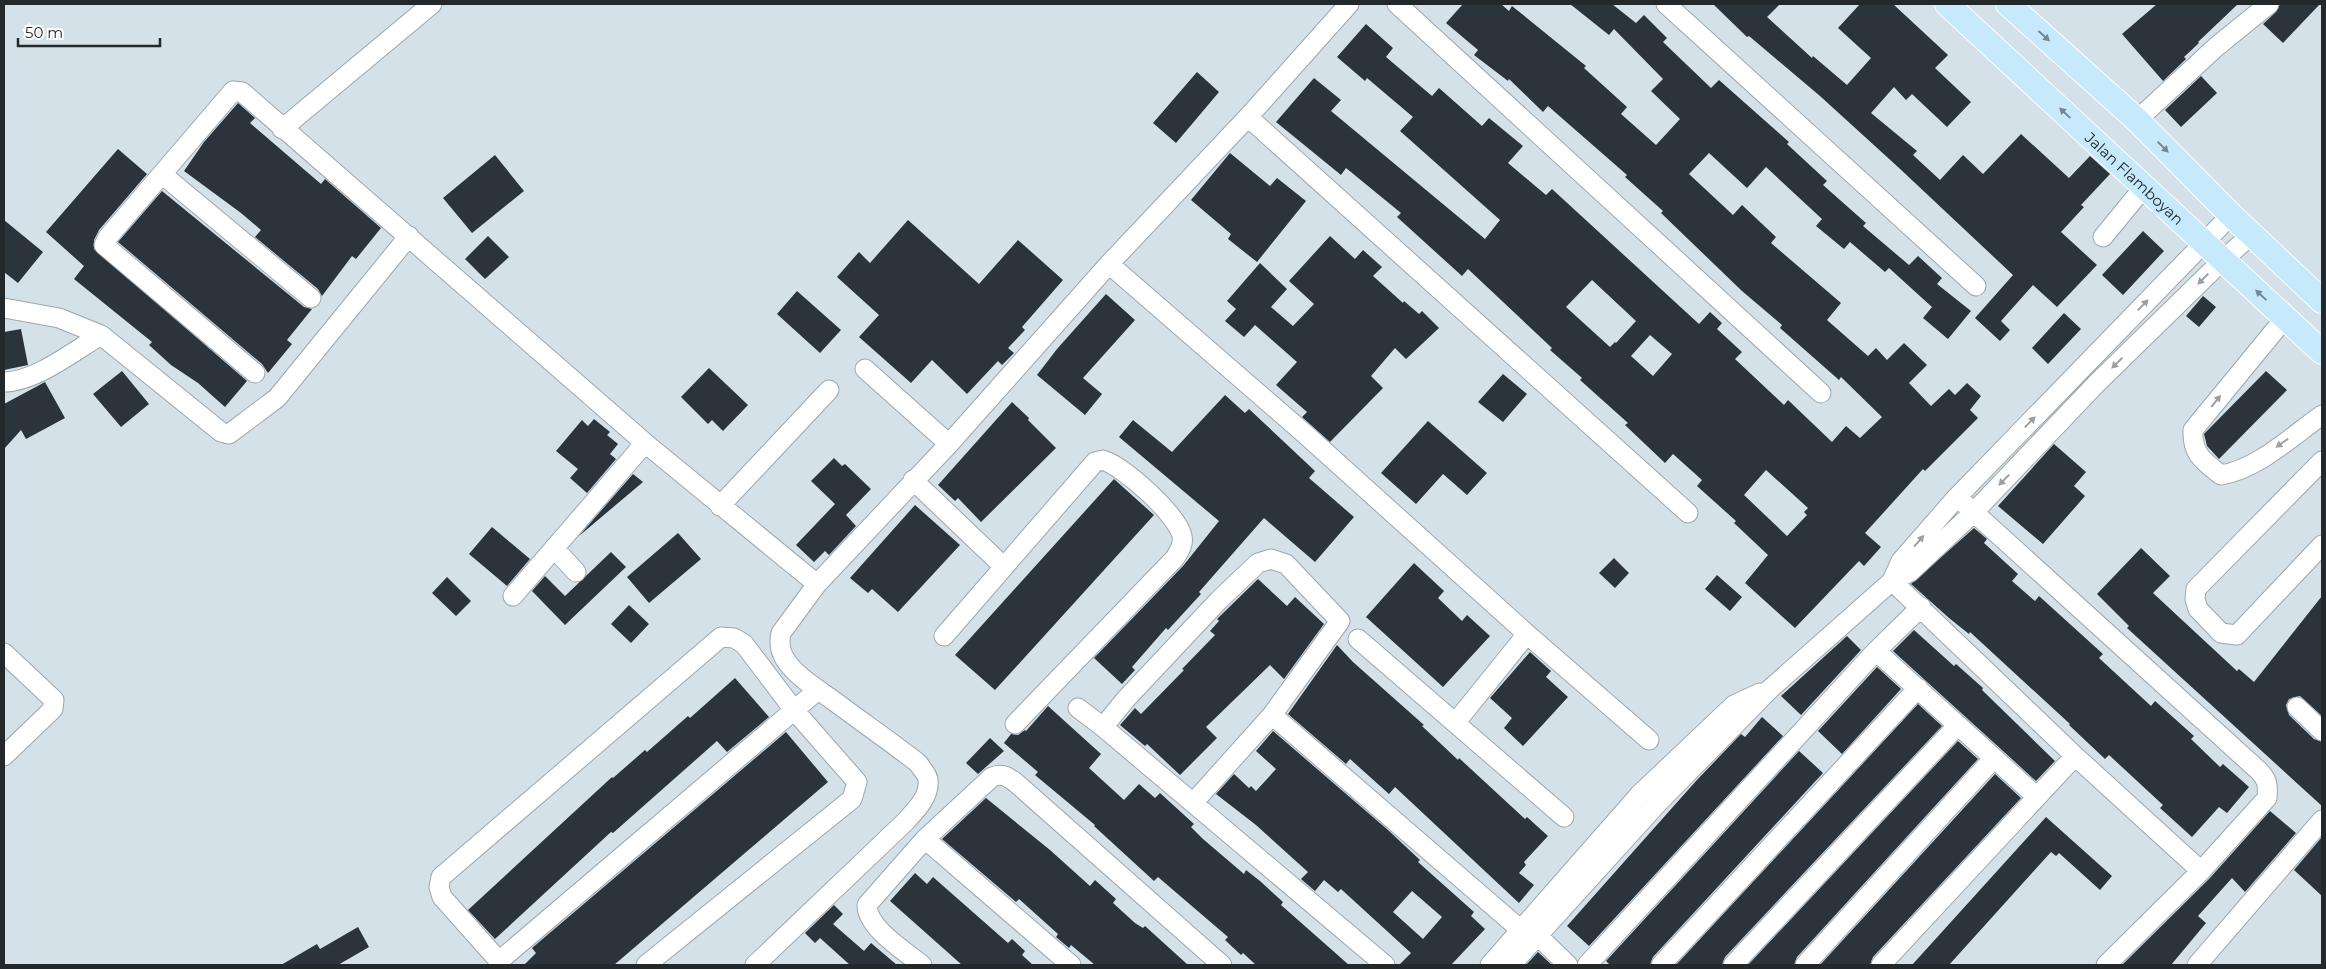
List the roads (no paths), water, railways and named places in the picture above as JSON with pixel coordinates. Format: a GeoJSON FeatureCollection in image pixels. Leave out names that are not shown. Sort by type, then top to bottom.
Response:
{"type":"FeatureCollection","features":[{"type":"Feature","properties":{"kind":"main road","name":"Jalan Flamboyan"},"geometry":{"type":"LineString","coordinates":[[1947,4],[2322,352]]}},
{"type":"Feature","properties":{"kind":"main road"},"geometry":{"type":"LineString","coordinates":[[2008,4],[2137,120],[2231,215],[2322,301]]}},
{"type":"Feature","properties":{"kind":"street"},"geometry":{"type":"LineString","coordinates":[[282,129],[432,4]]}},
{"type":"Feature","properties":{"kind":"street"},"geometry":{"type":"LineString","coordinates":[[755,965],[905,822],[918,808],[927,793],[928,780],[918,763],[818,690],[785,660],[779,640],[781,633],[817,584],[949,444],[1110,264],[1248,117],[1349,4]]}},
{"type":"Feature","properties":{"kind":"street"},"geometry":{"type":"LineString","coordinates":[[1397,4],[1821,393]]}},
{"type":"Feature","properties":{"kind":"street"},"geometry":{"type":"LineString","coordinates":[[1666,4],[1976,286]]}},
{"type":"Feature","properties":{"kind":"street"},"geometry":{"type":"LineString","coordinates":[[2137,120],[2216,47],[2269,4]]}},
{"type":"Feature","properties":{"kind":"street"},"geometry":{"type":"LineString","coordinates":[[255,373],[104,247],[108,237],[233,91],[242,92],[282,129],[409,236],[645,443],[817,584]]}},
{"type":"Feature","properties":{"kind":"street"},"geometry":{"type":"LineString","coordinates":[[1248,117],[1688,513]]}},
{"type":"Feature","properties":{"kind":"street"},"geometry":{"type":"LineString","coordinates":[[163,175],[311,298]]}},
{"type":"Feature","properties":{"kind":"street"},"geometry":{"type":"LineString","coordinates":[[2103,237],[2144,187]]}},
{"type":"Feature","properties":{"kind":"street"},"geometry":{"type":"LineString","coordinates":[[1892,581],[1901,561],[1957,497],[2231,215]]}},
{"type":"Feature","properties":{"kind":"street"},"geometry":{"type":"LineString","coordinates":[[1490,965],[1529,933],[1770,689],[1892,581],[1910,572],[1973,513],[2097,382],[2222,260],[2252,234]]}},
{"type":"Feature","properties":{"kind":"street"},"geometry":{"type":"LineString","coordinates":[[4,308],[59,318],[100,335],[221,432],[229,434],[277,398],[409,236]]}},
{"type":"Feature","properties":{"kind":"street"},"geometry":{"type":"LineString","coordinates":[[1110,264],[1305,434],[1527,634],[1649,740]]}},
{"type":"Feature","properties":{"kind":"street"},"geometry":{"type":"LineString","coordinates":[[2285,318],[2193,430],[2192,442],[2200,458],[2221,474],[2236,472],[2268,453],[2322,415]]}},
{"type":"Feature","properties":{"kind":"street"},"geometry":{"type":"LineString","coordinates":[[4,382],[15,382],[31,376],[100,335]]}},
{"type":"Feature","properties":{"kind":"street"},"geometry":{"type":"LineString","coordinates":[[865,369],[949,444]]}},
{"type":"Feature","properties":{"kind":"street"},"geometry":{"type":"LineString","coordinates":[[720,506],[829,390]]}},
{"type":"Feature","properties":{"kind":"street"},"geometry":{"type":"LineString","coordinates":[[513,596],[645,443]]}},
{"type":"Feature","properties":{"kind":"street"},"geometry":{"type":"LineString","coordinates":[[944,636],[1002,566],[1094,462],[1102,460],[1122,470],[1158,502],[1171,517],[1182,536],[1182,546],[1175,558],[1015,724]]}},
{"type":"Feature","properties":{"kind":"street"},"geometry":{"type":"LineString","coordinates":[[2322,461],[2196,589],[2195,599],[2198,608],[2221,633],[2236,635],[2322,545]]}},
{"type":"Feature","properties":{"kind":"street"},"geometry":{"type":"LineString","coordinates":[[913,480],[1002,566]]}},
{"type":"Feature","properties":{"kind":"street"},"geometry":{"type":"LineString","coordinates":[[1957,497],[2266,777],[2268,798],[2201,871],[2106,965]]}},
{"type":"Feature","properties":{"kind":"street"},"geometry":{"type":"LineString","coordinates":[[554,548],[576,572]]}},
{"type":"Feature","properties":{"kind":"street"},"geometry":{"type":"LineString","coordinates":[[1103,727],[1126,699],[1219,600],[1258,563],[1271,559],[1286,564],[1340,621],[1272,715],[1193,803]]}},
{"type":"Feature","properties":{"kind":"street"},"geometry":{"type":"LineString","coordinates":[[1892,581],[2075,756],[2201,871]]}},
{"type":"Feature","properties":{"kind":"street"},"geometry":{"type":"LineString","coordinates":[[1587,965],[1876,651],[1921,607]]}},
{"type":"Feature","properties":{"kind":"street"},"geometry":{"type":"LineString","coordinates":[[1456,722],[1527,634]]}},
{"type":"Feature","properties":{"kind":"street"},"geometry":{"type":"LineString","coordinates":[[646,965],[852,800],[857,782],[794,710],[744,644],[734,638],[720,637],[441,877],[439,887],[442,898],[500,963],[794,710],[818,690]]}},
{"type":"Feature","properties":{"kind":"street"},"geometry":{"type":"LineString","coordinates":[[1358,639],[1564,817]]}},
{"type":"Feature","properties":{"kind":"street"},"geometry":{"type":"LineString","coordinates":[[1876,651],[2037,797]]}},
{"type":"Feature","properties":{"kind":"street"},"geometry":{"type":"LineString","coordinates":[[4,653],[54,700],[55,704],[53,709],[4,756]]}},
{"type":"Feature","properties":{"kind":"street"},"geometry":{"type":"LineString","coordinates":[[1661,965],[1918,688]]}},
{"type":"Feature","properties":{"kind":"street"},"geometry":{"type":"LineString","coordinates":[[1511,965],[1529,933],[1640,794],[1734,705],[1770,689]]}},
{"type":"Feature","properties":{"kind":"street"},"geometry":{"type":"LineString","coordinates":[[2298,707],[2322,731]]}},
{"type":"Feature","properties":{"kind":"street"},"geometry":{"type":"LineString","coordinates":[[1078,708],[1385,965]]}},
{"type":"Feature","properties":{"kind":"street"},"geometry":{"type":"LineString","coordinates":[[1272,715],[1568,965]]}},
{"type":"Feature","properties":{"kind":"street"},"geometry":{"type":"LineString","coordinates":[[1733,965],[1958,725]]}},
{"type":"Feature","properties":{"kind":"street"},"geometry":{"type":"LineString","coordinates":[[1880,965],[2075,756]]}},
{"type":"Feature","properties":{"kind":"street"},"geometry":{"type":"LineString","coordinates":[[1805,965],[1994,758]]}},
{"type":"Feature","properties":{"kind":"street"},"geometry":{"type":"LineString","coordinates":[[922,965],[874,926],[867,913],[867,905],[925,839],[992,777],[1005,775],[1222,965]]}},
{"type":"Feature","properties":{"kind":"street"},"geometry":{"type":"LineString","coordinates":[[1640,794],[1656,805]]}},
{"type":"Feature","properties":{"kind":"street"},"geometry":{"type":"LineString","coordinates":[[2196,965],[2322,820]]}},
{"type":"Feature","properties":{"kind":"street"},"geometry":{"type":"LineString","coordinates":[[925,839],[1071,965]]}}]}
